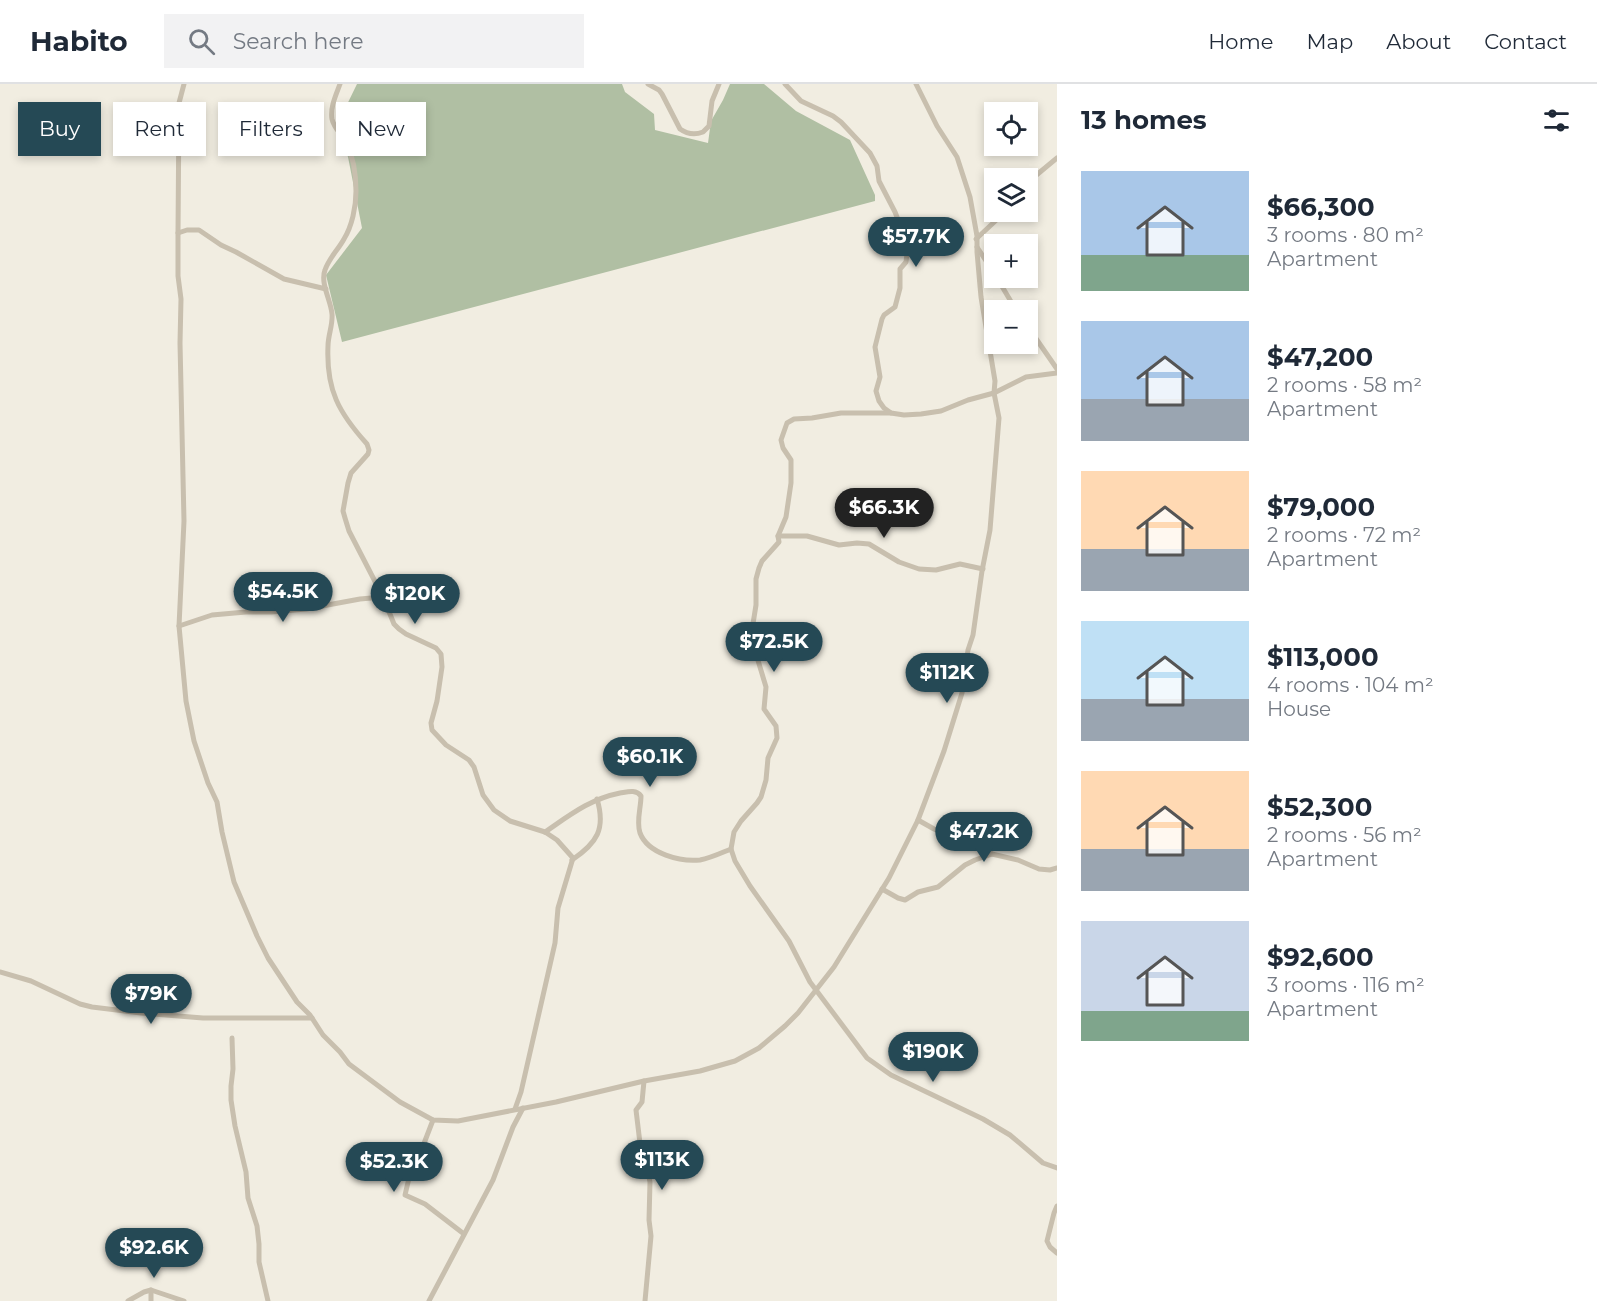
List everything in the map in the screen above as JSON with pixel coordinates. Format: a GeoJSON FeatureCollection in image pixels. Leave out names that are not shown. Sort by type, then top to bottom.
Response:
{"type":"FeatureCollection","features":[{"type":"Feature","properties":{"kind":"street"},"geometry":{"type":"LineString","coordinates":[[184,84],[179,103],[178,276],[181,299],[184,485],[183,558],[178,626],[192,734],[208,783],[217,802],[234,882],[268,958],[297,1002],[351,1066],[400,1102],[432,1120],[458,1121],[702,1070],[745,1057],[759,1048],[798,1013],[850,944],[902,854],[918,820],[944,751],[962,693],[990,530],[999,418],[981,297],[970,197],[958,161],[916,84]]}},
{"type":"Feature","properties":{"kind":"street"},"geometry":{"type":"LineString","coordinates":[[340,84],[332,107],[332,121],[346,141],[353,158],[356,191],[351,224],[344,240],[334,251],[324,273],[333,321],[328,342],[327,367],[334,395],[344,416],[367,444],[369,450],[366,457],[351,473],[344,511],[345,518],[349,531],[383,597],[394,624],[406,634],[430,644],[441,654],[442,667],[431,723],[432,730],[446,745],[469,760],[474,767],[483,795],[494,810],[510,821],[545,832],[572,856],[558,908],[555,943],[515,1109]]}},
{"type":"Feature","properties":{"kind":"street"},"geometry":{"type":"LineString","coordinates":[[648,84],[662,94],[680,129],[693,134],[703,132],[708,128],[712,101],[719,84]]}},
{"type":"Feature","properties":{"kind":"street"},"geometry":{"type":"LineString","coordinates":[[785,84],[804,104],[831,115],[841,122],[870,153],[876,166],[879,182],[895,212],[907,242],[907,260],[900,269],[900,288],[895,307],[882,319],[875,347],[880,377],[876,391],[879,401],[891,413]]}},
{"type":"Feature","properties":{"kind":"street"},"geometry":{"type":"LineString","coordinates":[[1038,174],[1057,158]]}},
{"type":"Feature","properties":{"kind":"street"},"geometry":{"type":"LineString","coordinates":[[976,242],[995,222]]}},
{"type":"Feature","properties":{"kind":"street"},"geometry":{"type":"LineString","coordinates":[[178,233],[199,230],[220,245],[284,279],[326,290]]}},
{"type":"Feature","properties":{"kind":"street"},"geometry":{"type":"LineString","coordinates":[[976,242],[984,256]]}},
{"type":"Feature","properties":{"kind":"street"},"geometry":{"type":"LineString","coordinates":[[1038,341],[1057,369]]}},
{"type":"Feature","properties":{"kind":"street"},"geometry":{"type":"LineString","coordinates":[[1057,373],[1026,377],[994,393],[941,411],[904,415],[841,413],[794,419],[787,423],[781,440],[791,460],[791,483],[786,517],[778,536],[779,542],[762,561],[759,568],[752,630],[754,647],[766,687],[764,709],[776,726],[777,738],[768,758],[766,780],[761,797],[736,827],[731,849],[745,878],[789,941],[816,991],[867,1058],[876,1066],[907,1083],[983,1119],[1010,1135],[1043,1163],[1057,1168]]}},
{"type":"Feature","properties":{"kind":"street"},"geometry":{"type":"LineString","coordinates":[[778,536],[807,537],[839,545],[869,544],[899,562],[919,569],[936,570],[960,564],[983,569]]}},
{"type":"Feature","properties":{"kind":"street"},"geometry":{"type":"LineString","coordinates":[[178,626],[212,615],[290,611],[383,597]]}},
{"type":"Feature","properties":{"kind":"street"},"geometry":{"type":"LineString","coordinates":[[545,832],[597,799],[636,791],[641,800],[639,827],[641,835],[656,850],[687,861],[702,860],[731,849]]}},
{"type":"Feature","properties":{"kind":"street"},"geometry":{"type":"LineString","coordinates":[[572,860],[596,839],[601,815],[597,799]]}},
{"type":"Feature","properties":{"kind":"street"},"geometry":{"type":"LineString","coordinates":[[918,820],[992,854],[1018,860],[1039,869],[1057,868]]}},
{"type":"Feature","properties":{"kind":"street"},"geometry":{"type":"LineString","coordinates":[[882,889],[905,900],[918,892],[938,887],[965,865],[992,854]]}},
{"type":"Feature","properties":{"kind":"street"},"geometry":{"type":"LineString","coordinates":[[0,972],[31,981],[80,1004],[92,1007],[203,1018],[312,1018]]}},
{"type":"Feature","properties":{"kind":"street"},"geometry":{"type":"LineString","coordinates":[[232,1038],[231,1100],[234,1126],[246,1172],[248,1198],[257,1226],[259,1262],[268,1301]]}},
{"type":"Feature","properties":{"kind":"street"},"geometry":{"type":"LineString","coordinates":[[644,1081],[642,1102],[636,1110],[642,1160],[648,1171],[650,1182],[651,1239],[645,1301]]}},
{"type":"Feature","properties":{"kind":"street"},"geometry":{"type":"LineString","coordinates":[[429,1301],[493,1180],[513,1126],[523,1108]]}},
{"type":"Feature","properties":{"kind":"street"},"geometry":{"type":"LineString","coordinates":[[432,1120],[408,1178],[405,1196],[425,1204],[464,1234]]}},
{"type":"Feature","properties":{"kind":"street"},"geometry":{"type":"LineString","coordinates":[[1057,1206],[1047,1242],[1057,1253]]}},
{"type":"Feature","properties":{"kind":"street"},"geometry":{"type":"LineString","coordinates":[[151,1290],[151,1301]]}},
{"type":"Feature","properties":{"kind":"street"},"geometry":{"type":"LineString","coordinates":[[128,1301],[151,1290],[184,1301]]}},
{"type":"Feature","properties":{"kind":"green space"},"geometry":{"type":"Polygon","coordinates":[[[357,84],[622,84],[625,92],[654,114],[655,130],[708,143],[711,121],[730,84],[764,84],[796,111],[850,140],[875,195],[875,201],[342,342],[326,275],[362,228],[348,156],[426,156],[426,102],[348,102],[357,84]]]}}]}
